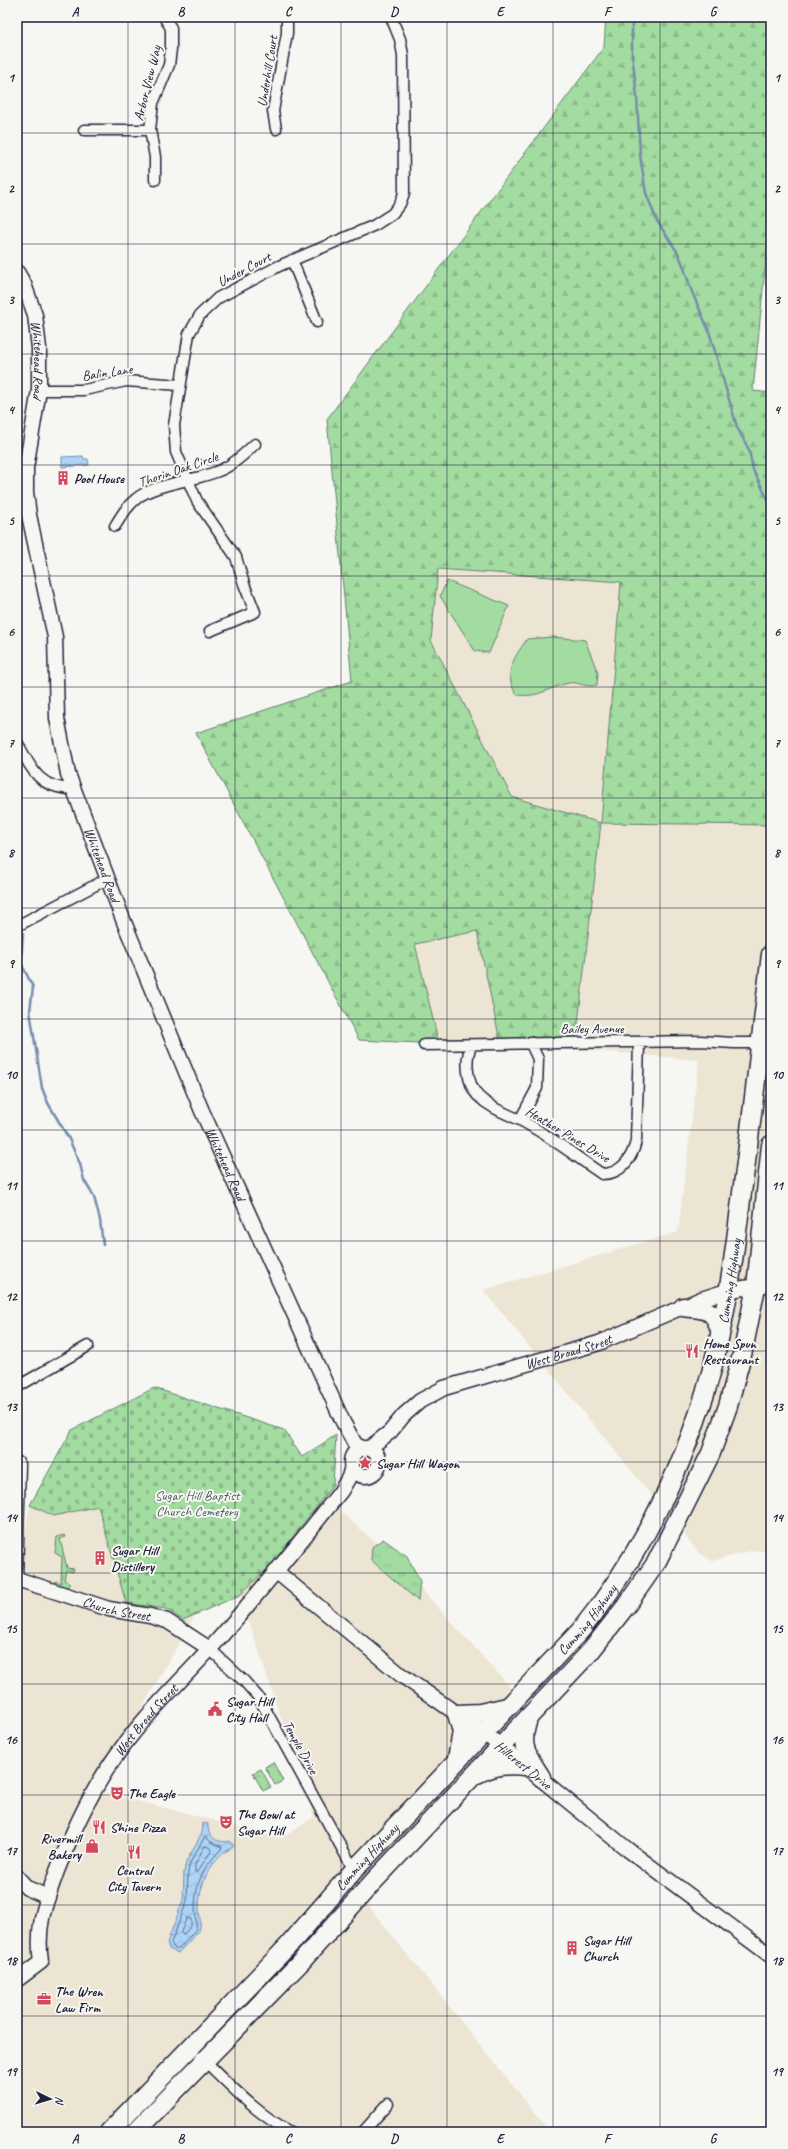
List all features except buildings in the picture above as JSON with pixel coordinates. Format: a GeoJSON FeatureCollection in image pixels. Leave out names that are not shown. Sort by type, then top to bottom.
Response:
{"type":"FeatureCollection","features":[{"type":"Feature","properties":{"kind":"highway","name":"Cumming Highway"},"geometry":{"type":"LineString","coordinates":[[109,2132],[190,2046],[289,1945],[354,1870],[456,1760],[580,1631],[602,1603],[627,1566],[664,1496],[684,1452],[704,1394],[730,1290],[771,954]]}},
{"type":"Feature","properties":{"kind":"highway","name":"Cumming Highway"},"geometry":{"type":"LineString","coordinates":[[135,2132],[300,1963],[590,1652],[626,1606],[656,1563],[711,1453],[728,1406],[763,1285],[760,1243],[771,1145]]}},
{"type":"Feature","properties":{"kind":"highway"},"geometry":{"type":"LineString","coordinates":[[760,1243],[764,1256],[771,1269]]}},
{"type":"Feature","properties":{"kind":"highway"},"geometry":{"type":"LineString","coordinates":[[683,1307],[712,1313],[716,1318],[720,1330]]}},
{"type":"Feature","properties":{"kind":"highway"},"geometry":{"type":"LineString","coordinates":[[456,1760],[462,1732],[457,1714],[480,1713],[507,1707]]}},
{"type":"Feature","properties":{"kind":"highway"},"geometry":{"type":"LineString","coordinates":[[529,1718],[523,1740],[533,1771]]}},
{"type":"Feature","properties":{"kind":"highway"},"geometry":{"type":"LineString","coordinates":[[473,1776],[491,1767],[506,1764],[533,1771]]}},
{"type":"Feature","properties":{"kind":"street","name":"Arbor View Way"},"geometry":{"type":"LineString","coordinates":[[156,180],[156,157],[150,130],[153,103],[169,65],[171,49],[171,28],[164,17]]}},
{"type":"Feature","properties":{"kind":"street","name":"Underhill Court"},"geometry":{"type":"LineString","coordinates":[[276,129],[273,111],[288,33],[287,17]]}},
{"type":"Feature","properties":{"kind":"street","name":"Under Court"},"geometry":{"type":"LineString","coordinates":[[210,631],[255,612],[243,583],[236,557],[197,501],[187,482],[176,452],[174,425],[189,334],[200,315],[218,298],[292,260],[375,226],[392,214],[400,204],[404,193],[403,55],[400,39],[391,17]]}},
{"type":"Feature","properties":{"kind":"street"},"geometry":{"type":"LineString","coordinates":[[84,130],[150,130]]}},
{"type":"Feature","properties":{"kind":"street"},"geometry":{"type":"LineString","coordinates":[[292,260],[317,322]]}},
{"type":"Feature","properties":{"kind":"street","name":"Whitehead Road"},"geometry":{"type":"LineString","coordinates":[[17,272],[24,284],[35,315],[39,348],[39,390],[26,468],[26,492],[29,515],[55,637],[57,718],[61,745],[72,789],[107,879],[202,1111],[359,1455]]}},
{"type":"Feature","properties":{"kind":"street","name":"Balin Lane"},"geometry":{"type":"LineString","coordinates":[[39,390],[84,390],[126,380],[180,385]]}},
{"type":"Feature","properties":{"kind":"street","name":"Thorin Oak Circle"},"geometry":{"type":"LineString","coordinates":[[115,526],[124,512],[137,498],[165,485],[187,482],[222,470],[237,461],[255,444]]}},
{"type":"Feature","properties":{"kind":"street"},"geometry":{"type":"LineString","coordinates":[[17,742],[31,769],[46,784],[72,789]]}},
{"type":"Feature","properties":{"kind":"street"},"geometry":{"type":"LineString","coordinates":[[17,926],[107,879]]}},
{"type":"Feature","properties":{"kind":"street","name":"Bailey Avenue"},"geometry":{"type":"LineString","coordinates":[[424,1045],[530,1042],[639,1043],[700,1041],[761,1043]]}},
{"type":"Feature","properties":{"kind":"street"},"geometry":{"type":"LineString","coordinates":[[520,1120],[537,1088],[538,1059],[530,1042]]}},
{"type":"Feature","properties":{"kind":"street","name":"Heather Pines Drive"},"geometry":{"type":"LineString","coordinates":[[472,1044],[467,1052],[468,1073],[475,1091],[498,1111],[520,1120],[602,1174],[611,1174],[632,1156],[636,1142],[639,1043]]}},
{"type":"Feature","properties":{"kind":"street","name":"West Broad Street"},"geometry":{"type":"LineString","coordinates":[[17,1980],[41,1962],[38,1940],[39,1928],[48,1897],[74,1831],[96,1786],[118,1752],[277,1572],[341,1491],[359,1455],[390,1432],[404,1415],[420,1401],[444,1388],[599,1343],[683,1307],[730,1290],[763,1285]]}},
{"type":"Feature","properties":{"kind":"street"},"geometry":{"type":"LineString","coordinates":[[17,1388],[88,1346]]}},
{"type":"Feature","properties":{"kind":"street","name":"West Broad Street"},"geometry":{"type":"LineString","coordinates":[[379,1460],[390,1432]]}},
{"type":"Feature","properties":{"kind":"street"},"geometry":{"type":"LineString","coordinates":[[375,1453],[379,1460],[379,1465],[374,1473],[366,1476],[357,1474],[359,1455],[375,1453]]}},
{"type":"Feature","properties":{"kind":"street"},"geometry":{"type":"LineString","coordinates":[[17,1460],[20,1464],[17,1579]]}},
{"type":"Feature","properties":{"kind":"street","name":"West Broad Street"},"geometry":{"type":"LineString","coordinates":[[341,1491],[366,1476]]}},
{"type":"Feature","properties":{"kind":"street","name":"Hillcrest Drive"},"geometry":{"type":"LineString","coordinates":[[277,1572],[400,1675],[483,1732],[500,1747],[533,1771],[627,1849],[771,1956]]}},
{"type":"Feature","properties":{"kind":"street","name":"Church Street"},"geometry":{"type":"LineString","coordinates":[[17,1579],[109,1609],[150,1616],[167,1621],[210,1649]]}},
{"type":"Feature","properties":{"kind":"street","name":"Temple Drive"},"geometry":{"type":"LineString","coordinates":[[210,1649],[245,1682],[259,1698],[354,1870]]}},
{"type":"Feature","properties":{"kind":"street"},"geometry":{"type":"LineString","coordinates":[[17,1877],[27,1888],[48,1897]]}},
{"type":"Feature","properties":{"kind":"street"},"geometry":{"type":"LineString","coordinates":[[190,2046],[238,2094],[276,2124],[291,2132]]}},
{"type":"Feature","properties":{"kind":"street"},"geometry":{"type":"LineString","coordinates":[[363,2132],[388,2104]]}},
{"type":"Feature","properties":{"kind":"shaded area"},"geometry":{"type":"Polygon","coordinates":[[[438,569],[622,582],[601,823],[512,797],[431,640],[438,569]]]}},
{"type":"Feature","properties":{"kind":"shaded area"},"geometry":{"type":"Polygon","coordinates":[[[601,823],[771,825],[771,1552],[755,1550],[712,1561],[699,1553],[483,1290],[678,1232],[699,1060],[575,1049],[601,823]]]}},
{"type":"Feature","properties":{"kind":"shaded area"},"geometry":{"type":"Polygon","coordinates":[[[478,931],[501,1046],[439,1044],[415,944],[478,931]]]}},
{"type":"Feature","properties":{"kind":"shaded area"},"geometry":{"type":"Polygon","coordinates":[[[324,1497],[394,1559],[533,1712],[354,1888],[547,2128],[542,2132],[17,2132],[17,1576],[30,1505],[54,1516],[98,1506],[126,1603],[166,1609],[183,1620],[195,1615],[95,1790],[282,1838],[314,1817],[240,1595],[271,1565],[324,1497]]]}},
{"type":"Feature","properties":{"kind":"green space"},"geometry":{"type":"Polygon","coordinates":[[[606,17],[771,17],[771,208],[753,391],[771,393],[771,825],[601,823],[575,1049],[501,1046],[477,931],[415,944],[439,1044],[359,1040],[196,733],[352,681],[327,419],[604,47],[606,17]],[[438,569],[431,640],[512,797],[601,823],[621,582],[438,569]]]}},
{"type":"Feature","properties":{"kind":"green space"},"geometry":{"type":"Polygon","coordinates":[[[447,581],[509,606],[489,653],[475,651],[440,596],[447,581]]]}},
{"type":"Feature","properties":{"kind":"green space"},"geometry":{"type":"Polygon","coordinates":[[[553,637],[585,640],[598,673],[597,685],[588,686],[569,683],[538,694],[525,696],[517,695],[510,680],[510,673],[514,659],[527,639],[553,637]]]}},
{"type":"Feature","properties":{"kind":"green space","name":"Sugar Hill Baptist Church Cemetery"},"geometry":{"type":"Polygon","coordinates":[[[154,1388],[284,1430],[302,1457],[336,1435],[333,1485],[271,1565],[240,1595],[183,1620],[166,1609],[126,1603],[98,1506],[54,1516],[30,1505],[72,1430],[154,1388]]]}},
{"type":"Feature","properties":{"kind":"green space"},"geometry":{"type":"Polygon","coordinates":[[[64,1535],[66,1537],[60,1539],[67,1568],[74,1569],[73,1572],[66,1570],[64,1580],[70,1583],[66,1589],[55,1584],[55,1581],[61,1583],[62,1557],[55,1553],[57,1537],[64,1535]]]}},
{"type":"Feature","properties":{"kind":"green space"},"geometry":{"type":"Polygon","coordinates":[[[383,1539],[407,1556],[420,1581],[418,1601],[371,1560],[372,1547],[383,1539]]]}},
{"type":"Feature","properties":{"kind":"green space"},"geometry":{"type":"Polygon","coordinates":[[[273,1762],[283,1781],[275,1785],[265,1767],[273,1762]]]}},
{"type":"Feature","properties":{"kind":"green space"},"geometry":{"type":"Polygon","coordinates":[[[261,1769],[271,1787],[263,1791],[253,1773],[261,1769]]]}},
{"type":"Feature","properties":{"kind":"water"},"geometry":{"type":"Polygon","coordinates":[[[83,456],[84,459],[88,459],[89,465],[62,467],[62,457],[83,456]]]}},
{"type":"Feature","properties":{"kind":"water"},"geometry":{"type":"Polygon","coordinates":[[[203,1823],[208,1824],[209,1833],[211,1836],[221,1841],[230,1841],[234,1846],[213,1864],[208,1872],[204,1880],[200,1897],[199,1931],[178,1953],[169,1949],[167,1943],[183,1900],[184,1872],[186,1862],[202,1833],[203,1823]]]}},
{"type":"Feature","properties":{"kind":"waterway"},"geometry":{"type":"LineString","coordinates":[[632,17],[632,53],[637,97],[640,155],[646,193],[657,221],[678,253],[683,265],[692,292],[709,331],[737,427],[749,450],[753,470],[771,505]]}},
{"type":"Feature","properties":{"kind":"waterway"},"geometry":{"type":"LineString","coordinates":[[23,933],[21,963],[33,987],[30,1011],[42,1088],[48,1103],[69,1139],[80,1164],[84,1180],[94,1197],[100,1220],[103,1245]]}},
{"type":"Feature","properties":{"kind":"place","name":"Pool House"},"geometry":{"type":"Point","coordinates":[63,478]}},
{"type":"Feature","properties":{"kind":"place","name":"Home Spun Restaurant"},"geometry":{"type":"Point","coordinates":[692,1351]}},
{"type":"Feature","properties":{"kind":"place","name":"Sugar Hill Wagon"},"geometry":{"type":"Point","coordinates":[365,1463]}},
{"type":"Feature","properties":{"kind":"place","name":"Sugar Hill Distillery"},"geometry":{"type":"Point","coordinates":[100,1558]}},
{"type":"Feature","properties":{"kind":"place","name":"Sugar Hill City Hall"},"geometry":{"type":"Point","coordinates":[215,1709]}},
{"type":"Feature","properties":{"kind":"place","name":"The Eagle"},"geometry":{"type":"Point","coordinates":[117,1793]}},
{"type":"Feature","properties":{"kind":"place","name":"The Bowl at Sugar Hill"},"geometry":{"type":"Point","coordinates":[226,1822]}},
{"type":"Feature","properties":{"kind":"place","name":"Shine Pizza"},"geometry":{"type":"Point","coordinates":[99,1827]}},
{"type":"Feature","properties":{"kind":"place","name":"Rivermill Bakery"},"geometry":{"type":"Point","coordinates":[92,1846]}},
{"type":"Feature","properties":{"kind":"place","name":"Central City Tavern"},"geometry":{"type":"Point","coordinates":[134,1852]}},
{"type":"Feature","properties":{"kind":"place","name":"Sugar Hill Church"},"geometry":{"type":"Point","coordinates":[572,1948]}},
{"type":"Feature","properties":{"kind":"place","name":"The Wren Law Firm"},"geometry":{"type":"Point","coordinates":[44,1999]}}]}
